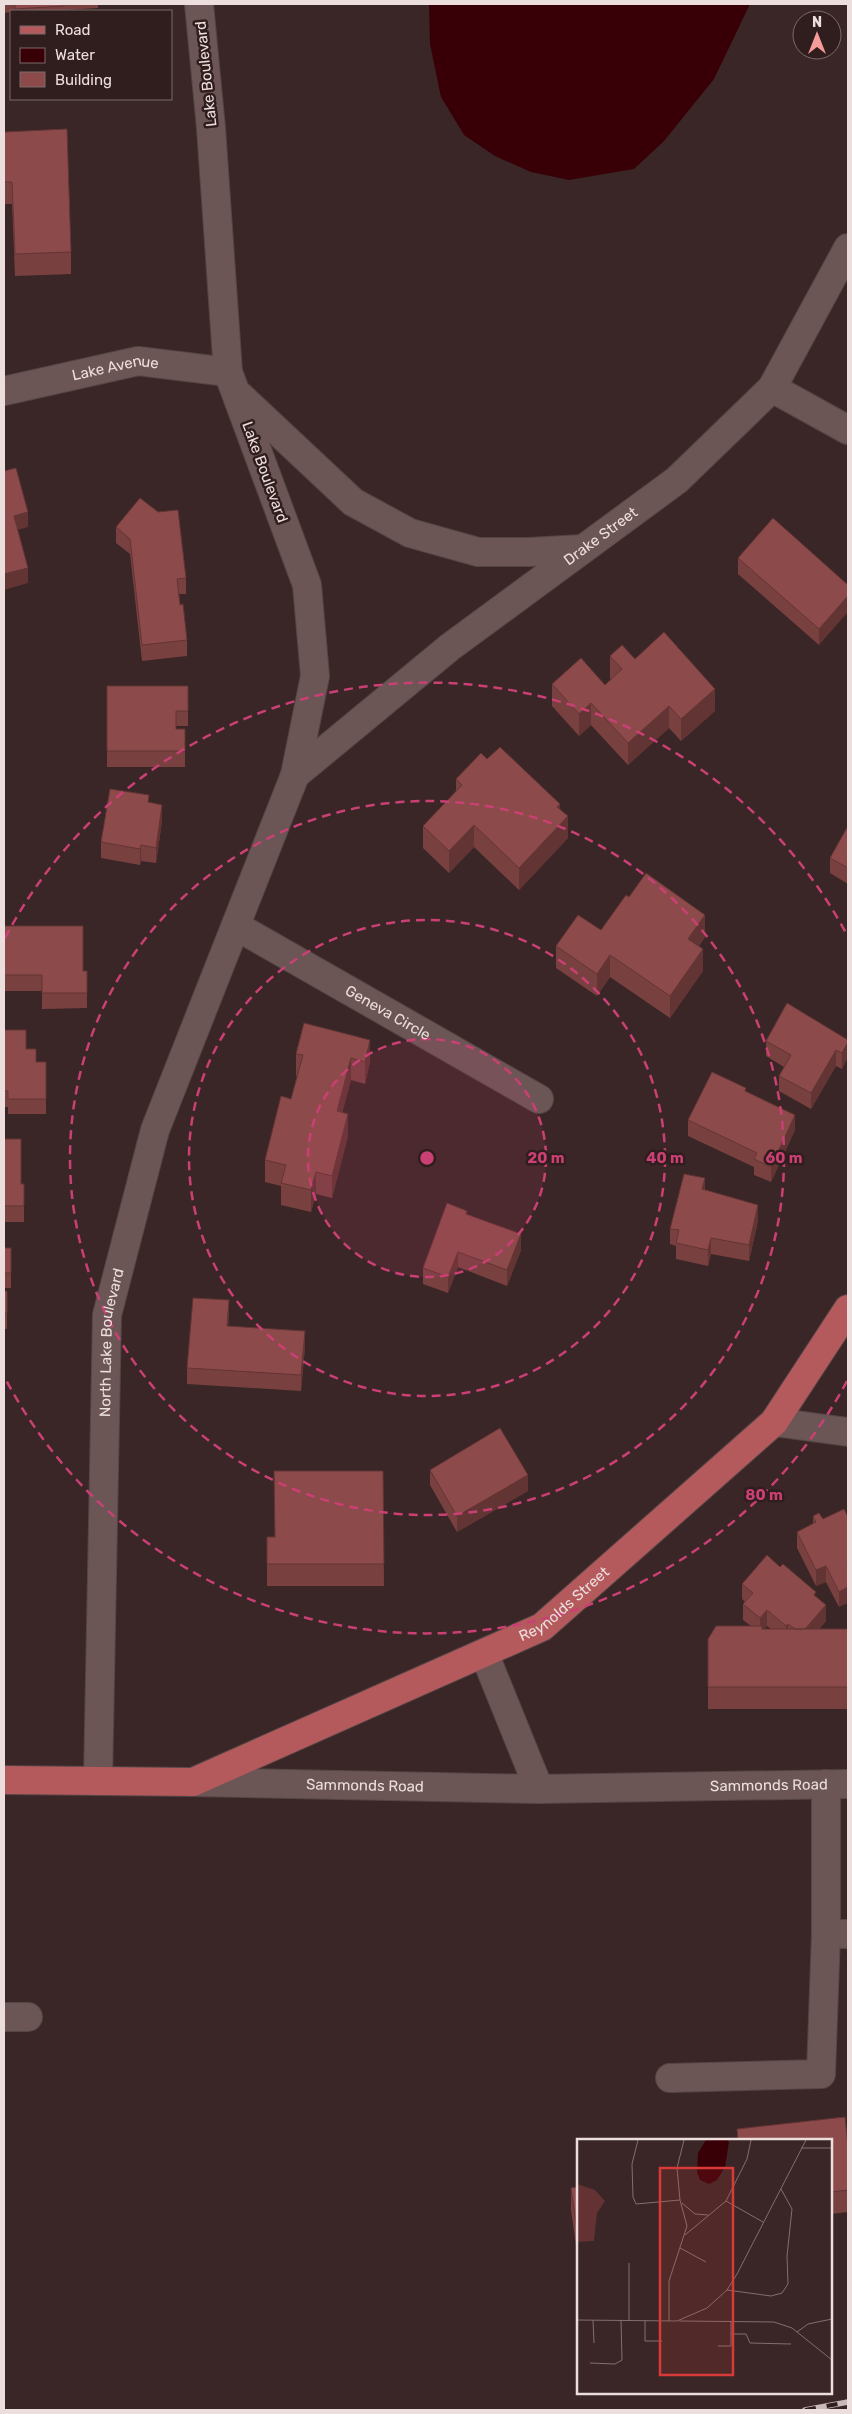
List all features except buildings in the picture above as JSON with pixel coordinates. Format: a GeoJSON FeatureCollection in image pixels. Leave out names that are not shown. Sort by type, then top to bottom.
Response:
{"type":"FeatureCollection","features":[{"type":"Feature","properties":{"kind":"main road","name":"Reynolds Street"},"geometry":{"type":"LineString","coordinates":[[192,1782],[542,1627],[774,1422],[848,1309]]}},
{"type":"Feature","properties":{"kind":"main road"},"geometry":{"type":"LineString","coordinates":[[4,1780],[192,1782]]}},
{"type":"Feature","properties":{"kind":"street","name":"Lake Boulevard"},"geometry":{"type":"LineString","coordinates":[[198,4],[211,128],[231,382],[307,585],[315,676],[296,775],[236,926]]}},
{"type":"Feature","properties":{"kind":"street","name":"Drake Street"},"geometry":{"type":"LineString","coordinates":[[296,775],[450,647],[677,480],[772,388],[848,248]]}},
{"type":"Feature","properties":{"kind":"street","name":"Lake Avenue"},"geometry":{"type":"LineString","coordinates":[[4,391],[138,361],[231,382]]}},
{"type":"Feature","properties":{"kind":"street"},"geometry":{"type":"LineString","coordinates":[[231,382],[353,502],[410,533],[478,552],[583,549]]}},
{"type":"Feature","properties":{"kind":"street"},"geometry":{"type":"LineString","coordinates":[[772,388],[848,430]]}},
{"type":"Feature","properties":{"kind":"street","name":"Geneva Circle"},"geometry":{"type":"LineString","coordinates":[[236,926],[539,1099]]}},
{"type":"Feature","properties":{"kind":"street","name":"North Lake Boulevard"},"geometry":{"type":"LineString","coordinates":[[98,1781],[107,1316],[155,1130],[236,926]]}},
{"type":"Feature","properties":{"kind":"street"},"geometry":{"type":"LineString","coordinates":[[774,1422],[848,1432]]}},
{"type":"Feature","properties":{"kind":"street"},"geometry":{"type":"LineString","coordinates":[[484,1653],[539,1788]]}},
{"type":"Feature","properties":{"kind":"street","name":"Sammonds Road"},"geometry":{"type":"LineString","coordinates":[[192,1782],[539,1788],[837,1784]]}},
{"type":"Feature","properties":{"kind":"street"},"geometry":{"type":"LineString","coordinates":[[670,2078],[820,2074],[837,1934],[837,1784]]}},
{"type":"Feature","properties":{"kind":"water"},"geometry":{"type":"Polygon","coordinates":[[[429,4],[750,4],[714,79],[664,141],[634,169],[569,180],[531,172],[495,156],[464,135],[441,97],[430,44],[429,4]]]}},
{"type":"Feature","properties":{"kind":"railway"},"geometry":{"type":"LineString","coordinates":[[805,2410],[848,2402]]}}]}
